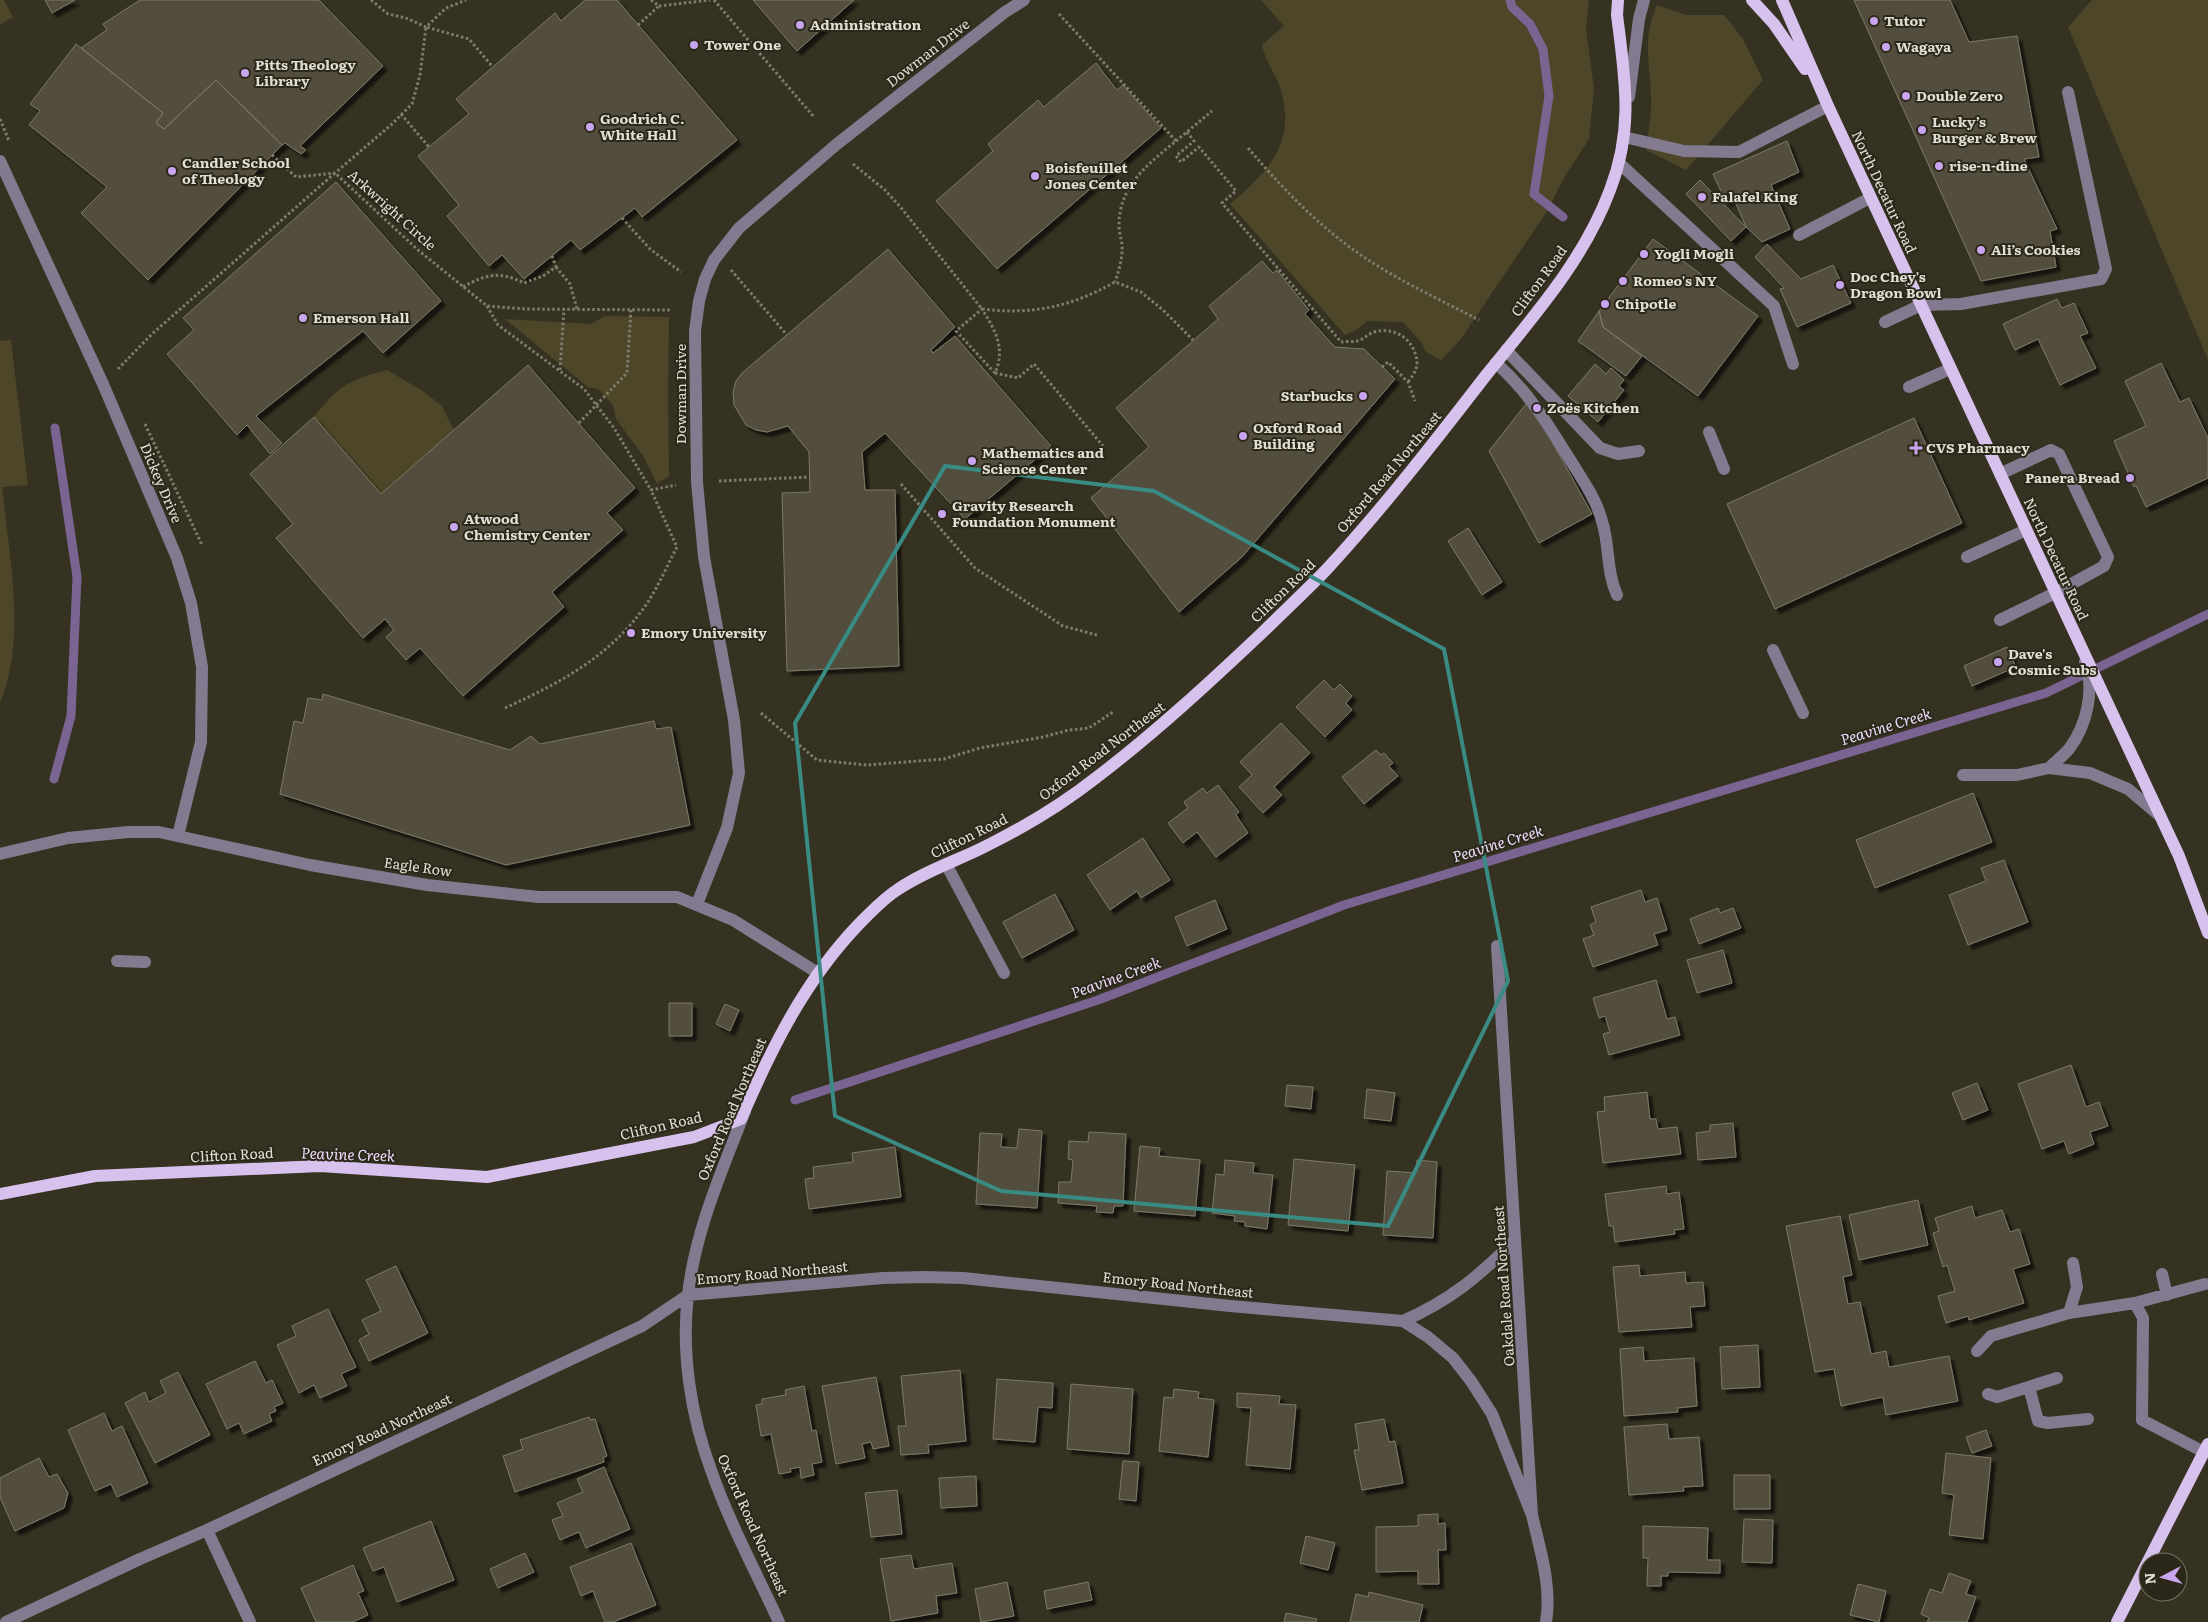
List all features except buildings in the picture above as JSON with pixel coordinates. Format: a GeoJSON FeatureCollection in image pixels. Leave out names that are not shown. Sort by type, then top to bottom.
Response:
{"type":"FeatureCollection","features":[{"type":"Feature","properties":{"kind":"main road","name":"North Decatur Road"},"geometry":{"type":"LineString","coordinates":[[1752,0],[1774,24],[1821,91]]}},
{"type":"Feature","properties":{"kind":"main road","name":"North Decatur Road"},"geometry":{"type":"LineString","coordinates":[[1782,0],[1870,198],[2179,856],[2208,933]]}},
{"type":"Feature","properties":{"kind":"main road","name":"Clifton Road"},"geometry":{"type":"LineString","coordinates":[[1197,695],[1326,570]]}},
{"type":"Feature","properties":{"kind":"main road"},"geometry":{"type":"LineString","coordinates":[[837,947],[878,905]]}},
{"type":"Feature","properties":{"kind":"main road"},"geometry":{"type":"LineString","coordinates":[[785,1024],[818,973]]}},
{"type":"Feature","properties":{"kind":"main road","name":"Clifton Road"},"geometry":{"type":"LineString","coordinates":[[0,1194],[96,1176],[320,1166],[487,1176],[694,1137],[741,1119],[762,1070]]}},
{"type":"Feature","properties":{"kind":"main road"},"geometry":{"type":"LineString","coordinates":[[2117,1622],[2206,1448]]}},
{"type":"Feature","properties":{"kind":"street","name":"Dowman Drive"},"geometry":{"type":"LineString","coordinates":[[1005,12],[1014,0]]}},
{"type":"Feature","properties":{"kind":"street","name":"Dowman Drive"},"geometry":{"type":"LineString","coordinates":[[697,904],[727,828],[739,772],[734,720],[704,558],[697,482],[695,331],[699,301],[705,280],[714,260],[739,228],[836,144],[1005,12],[1024,0]]}},
{"type":"Feature","properties":{"kind":"street","name":"Oxford Road Northeast"},"geometry":{"type":"LineString","coordinates":[[1618,0],[1617,15],[1627,108]]}},
{"type":"Feature","properties":{"kind":"street","name":"Oxford Road Northeast"},"geometry":{"type":"LineString","coordinates":[[1326,570],[1411,470],[1561,280],[1600,214],[1611,189],[1619,163],[1624,137],[1638,19],[1644,0]]}},
{"type":"Feature","properties":{"kind":"street"},"geometry":{"type":"LineString","coordinates":[[1885,322],[1920,305],[1961,304],[2101,279],[2106,269],[2068,92]]}},
{"type":"Feature","properties":{"kind":"street"},"geometry":{"type":"LineString","coordinates":[[1624,137],[1684,151],[1739,152],[1828,106]]}},
{"type":"Feature","properties":{"kind":"street","name":"Dickey Drive"},"geometry":{"type":"LineString","coordinates":[[0,161],[103,384],[176,558],[191,603],[198,634],[202,667],[201,742],[178,836]]}},
{"type":"Feature","properties":{"kind":"street"},"geometry":{"type":"LineString","coordinates":[[1619,163],[1774,306],[1793,364]]}},
{"type":"Feature","properties":{"kind":"street"},"geometry":{"type":"LineString","coordinates":[[1799,235],[1870,198]]}},
{"type":"Feature","properties":{"kind":"street"},"geometry":{"type":"LineString","coordinates":[[1506,350],[1600,448],[1618,454],[1639,451]]}},
{"type":"Feature","properties":{"kind":"street"},"geometry":{"type":"LineString","coordinates":[[1496,363],[1516,380],[1526,392],[1595,500],[1607,539],[1610,580],[1617,595]]}},
{"type":"Feature","properties":{"kind":"street"},"geometry":{"type":"LineString","coordinates":[[1909,387],[1950,368]]}},
{"type":"Feature","properties":{"kind":"street"},"geometry":{"type":"LineString","coordinates":[[1709,432],[1724,469]]}},
{"type":"Feature","properties":{"kind":"street"},"geometry":{"type":"LineString","coordinates":[[2000,474],[2051,450],[2059,454],[2108,558],[2104,566],[2000,620]]}},
{"type":"Feature","properties":{"kind":"street"},"geometry":{"type":"LineString","coordinates":[[1967,558],[2026,530]]}},
{"type":"Feature","properties":{"kind":"street"},"geometry":{"type":"LineString","coordinates":[[2049,768],[2069,749],[2082,724],[2089,697],[2088,670],[2078,643]]}},
{"type":"Feature","properties":{"kind":"street"},"geometry":{"type":"LineString","coordinates":[[1773,650],[1803,713]]}},
{"type":"Feature","properties":{"kind":"street","name":"Oxford Road Northeast"},"geometry":{"type":"LineString","coordinates":[[878,905],[912,881],[989,845],[1053,808],[1150,735],[1197,695]]}},
{"type":"Feature","properties":{"kind":"street"},"geometry":{"type":"LineString","coordinates":[[1963,775],[2017,775],[2049,768],[2090,773],[2128,789],[2160,816]]}},
{"type":"Feature","properties":{"kind":"street","name":"Eagle Row"},"geometry":{"type":"LineString","coordinates":[[0,854],[68,838],[159,832],[310,865],[427,885],[539,897],[677,897],[733,920],[818,973]]}},
{"type":"Feature","properties":{"kind":"street"},"geometry":{"type":"LineString","coordinates":[[946,864],[1004,973]]}},
{"type":"Feature","properties":{"kind":"street","name":"Oakdale Road Northeast"},"geometry":{"type":"LineString","coordinates":[[1498,946],[1532,1515],[1548,1586],[1546,1622]]}},
{"type":"Feature","properties":{"kind":"street"},"geometry":{"type":"LineString","coordinates":[[818,973],[837,947]]}},
{"type":"Feature","properties":{"kind":"street"},"geometry":{"type":"LineString","coordinates":[[117,961],[145,962]]}},
{"type":"Feature","properties":{"kind":"street","name":"Oxford Road Northeast"},"geometry":{"type":"LineString","coordinates":[[779,1622],[724,1502],[701,1438],[689,1376],[686,1336],[688,1295],[705,1218],[762,1070],[785,1024]]}},
{"type":"Feature","properties":{"kind":"street","name":"Emory Road Northeast"},"geometry":{"type":"LineString","coordinates":[[6,1622],[642,1326],[688,1295],[883,1278],[963,1278],[1230,1306],[1403,1321],[1430,1309],[1451,1296],[1481,1274],[1515,1240]]}},
{"type":"Feature","properties":{"kind":"street"},"geometry":{"type":"LineString","coordinates":[[2069,1313],[2077,1287],[2073,1263]]}},
{"type":"Feature","properties":{"kind":"street"},"geometry":{"type":"LineString","coordinates":[[2162,1274],[2167,1295]]}},
{"type":"Feature","properties":{"kind":"street"},"geometry":{"type":"LineString","coordinates":[[1977,1351],[1990,1336],[2069,1313],[2135,1303],[2205,1284]]}},
{"type":"Feature","properties":{"kind":"street"},"geometry":{"type":"LineString","coordinates":[[2135,1303],[2143,1318],[2142,1420],[2206,1448]]}},
{"type":"Feature","properties":{"kind":"street","name":"Emory Road Northeast"},"geometry":{"type":"LineString","coordinates":[[1403,1321],[1434,1342],[1453,1358],[1471,1381],[1492,1414],[1532,1515]]}},
{"type":"Feature","properties":{"kind":"street"},"geometry":{"type":"LineString","coordinates":[[1988,1394],[1997,1397],[2057,1378]]}},
{"type":"Feature","properties":{"kind":"street"},"geometry":{"type":"LineString","coordinates":[[2029,1387],[2038,1421],[2048,1423],[2088,1419]]}},
{"type":"Feature","properties":{"kind":"street"},"geometry":{"type":"LineString","coordinates":[[207,1530],[250,1622]]}},
{"type":"Feature","properties":{"kind":"path"},"geometry":{"type":"LineString","coordinates":[[371,0],[388,14],[469,39],[492,66]]}},
{"type":"Feature","properties":{"kind":"path"},"geometry":{"type":"LineString","coordinates":[[272,155],[296,177],[335,173],[412,104],[420,75],[426,27],[446,8],[466,0]]}},
{"type":"Feature","properties":{"kind":"path"},"geometry":{"type":"LineString","coordinates":[[651,0],[659,6]]}},
{"type":"Feature","properties":{"kind":"path"},"geometry":{"type":"LineString","coordinates":[[638,25],[659,6],[712,0],[814,116]]}},
{"type":"Feature","properties":{"kind":"path"},"geometry":{"type":"LineString","coordinates":[[1059,14],[1176,141]]}},
{"type":"Feature","properties":{"kind":"path"},"geometry":{"type":"LineString","coordinates":[[1102,446],[1034,364],[1018,378],[995,373],[956,331],[982,309],[1019,311],[1064,305],[1092,295],[1114,282],[1121,265],[1122,246],[1119,226],[1121,204],[1130,186],[1143,168],[1212,111]]}},
{"type":"Feature","properties":{"kind":"path"},"geometry":{"type":"LineString","coordinates":[[402,114],[429,147]]}},
{"type":"Feature","properties":{"kind":"path"},"geometry":{"type":"LineString","coordinates":[[1187,132],[1194,141],[1176,156],[1181,162],[1199,147],[1236,190],[1222,203],[1341,342],[1356,341],[1374,332],[1384,331],[1396,332],[1406,338],[1414,350],[1418,364],[1415,373],[1408,382]]}},
{"type":"Feature","properties":{"kind":"path"},"geometry":{"type":"LineString","coordinates":[[1248,148],[1290,196],[1344,242],[1387,271],[1479,320]]}},
{"type":"Feature","properties":{"kind":"path"},"geometry":{"type":"LineString","coordinates":[[853,164],[885,190],[902,209],[982,309],[997,333],[1000,360],[995,373]]}},
{"type":"Feature","properties":{"kind":"path","name":"Arkwright Circle"},"geometry":{"type":"LineString","coordinates":[[103,384],[152,334],[335,173],[418,250],[487,306],[498,325],[584,389],[614,428],[651,490],[677,547],[647,603],[629,627],[606,651],[577,672],[543,691],[505,708]]}},
{"type":"Feature","properties":{"kind":"path"},"geometry":{"type":"LineString","coordinates":[[622,218],[650,249],[681,272]]}},
{"type":"Feature","properties":{"kind":"path"},"geometry":{"type":"LineString","coordinates":[[552,256],[556,267],[570,284],[577,309]]}},
{"type":"Feature","properties":{"kind":"path"},"geometry":{"type":"LineString","coordinates":[[463,286],[481,277],[492,275],[504,276],[524,283],[544,276],[556,267]]}},
{"type":"Feature","properties":{"kind":"path"},"geometry":{"type":"LineString","coordinates":[[731,270],[787,335]]}},
{"type":"Feature","properties":{"kind":"path"},"geometry":{"type":"LineString","coordinates":[[1114,282],[1141,292],[1163,310],[1193,340]]}},
{"type":"Feature","properties":{"kind":"path"},"geometry":{"type":"LineString","coordinates":[[487,306],[672,310]]}},
{"type":"Feature","properties":{"kind":"path"},"geometry":{"type":"LineString","coordinates":[[560,371],[564,309]]}},
{"type":"Feature","properties":{"kind":"path"},"geometry":{"type":"LineString","coordinates":[[579,423],[627,373],[631,309]]}},
{"type":"Feature","properties":{"kind":"path"},"geometry":{"type":"LineString","coordinates":[[1382,367],[1388,362],[1408,382],[1415,401]]}},
{"type":"Feature","properties":{"kind":"path"},"geometry":{"type":"LineString","coordinates":[[715,482],[810,477]]}},
{"type":"Feature","properties":{"kind":"path"},"geometry":{"type":"LineString","coordinates":[[901,484],[976,568],[1062,626],[1097,635]]}},
{"type":"Feature","properties":{"kind":"path"},"geometry":{"type":"LineString","coordinates":[[651,490],[676,485]]}},
{"type":"Feature","properties":{"kind":"path"},"geometry":{"type":"LineString","coordinates":[[761,713],[816,760],[867,765],[944,759],[980,748],[1043,738],[1069,730],[1089,728],[1113,712]]}},
{"type":"Feature","properties":{"kind":"highlighted area"},"geometry":{"type":"Polygon","coordinates":[[[945,466],[1154,491],[1444,649],[1508,981],[1388,1226],[1001,1191],[835,1116],[795,723],[945,466]]]}},
{"type":"Feature","properties":{"kind":"shaded area"},"geometry":{"type":"Polygon","coordinates":[[[0,0],[4,0],[13,17],[0,25],[0,0]]]}},
{"type":"Feature","properties":{"kind":"shaded area"},"geometry":{"type":"Polygon","coordinates":[[[1261,0],[1589,0],[1586,29],[1594,88],[1589,139],[1565,176],[1546,213],[1460,340],[1441,360],[1426,352],[1421,342],[1403,322],[1367,321],[1356,330],[1345,335],[1230,204],[1266,169],[1281,143],[1284,129],[1285,112],[1282,94],[1262,45],[1284,26],[1261,0]]]}},
{"type":"Feature","properties":{"kind":"shaded area"},"geometry":{"type":"Polygon","coordinates":[[[2092,0],[2208,0],[2208,360],[2068,27],[2092,0]]]}},
{"type":"Feature","properties":{"kind":"shaded area"},"geometry":{"type":"Polygon","coordinates":[[[1657,5],[1686,15],[1724,15],[1743,39],[1763,80],[1686,170],[1646,150],[1651,103],[1648,40],[1652,17],[1657,5]]]}},
{"type":"Feature","properties":{"kind":"shaded area"},"geometry":{"type":"Polygon","coordinates":[[[605,316],[669,317],[669,476],[657,484],[644,457],[616,419],[613,405],[598,389],[588,387],[505,319],[591,324],[605,316]]]}},
{"type":"Feature","properties":{"kind":"shaded area"},"geometry":{"type":"Polygon","coordinates":[[[11,340],[28,485],[2,487],[12,569],[14,624],[13,652],[8,678],[0,703],[0,341],[11,340]]]}},
{"type":"Feature","properties":{"kind":"shaded area"},"geometry":{"type":"Polygon","coordinates":[[[387,370],[421,390],[441,405],[454,430],[381,494],[314,417],[346,385],[363,377],[387,370]]]}},
{"type":"Feature","properties":{"kind":"waterway"},"geometry":{"type":"LineString","coordinates":[[1510,0],[1512,7],[1530,24],[1543,49],[1549,96],[1534,194],[1563,217]]}},
{"type":"Feature","properties":{"kind":"waterway"},"geometry":{"type":"LineString","coordinates":[[54,779],[71,716],[77,577],[55,428]]}},
{"type":"Feature","properties":{"kind":"waterway","name":"Peavine Creek"},"geometry":{"type":"LineString","coordinates":[[795,1100],[1098,1000],[1344,905],[2046,693],[2208,614]]}},
{"type":"Feature","properties":{"kind":"place","name":"Tutor"},"geometry":{"type":"Point","coordinates":[1874,21]}},
{"type":"Feature","properties":{"kind":"place","name":"Administration"},"geometry":{"type":"Point","coordinates":[800,25]}},
{"type":"Feature","properties":{"kind":"place","name":"Tower One"},"geometry":{"type":"Point","coordinates":[694,45]}},
{"type":"Feature","properties":{"kind":"place","name":"Wagaya"},"geometry":{"type":"Point","coordinates":[1886,47]}},
{"type":"Feature","properties":{"kind":"place","name":"Pitts Theology Library"},"geometry":{"type":"Point","coordinates":[245,73]}},
{"type":"Feature","properties":{"kind":"place","name":"Double Zero"},"geometry":{"type":"Point","coordinates":[1906,96]}},
{"type":"Feature","properties":{"kind":"place","name":"Goodrich C. White Hall"},"geometry":{"type":"Point","coordinates":[590,127]}},
{"type":"Feature","properties":{"kind":"place","name":"Lucky’s Burger & Brew"},"geometry":{"type":"Point","coordinates":[1922,130]}},
{"type":"Feature","properties":{"kind":"place","name":"rise-n-dine"},"geometry":{"type":"Point","coordinates":[1939,166]}},
{"type":"Feature","properties":{"kind":"place","name":"Candler School of Theology"},"geometry":{"type":"Point","coordinates":[172,171]}},
{"type":"Feature","properties":{"kind":"place","name":"Boisfeuillet Jones Center"},"geometry":{"type":"Point","coordinates":[1035,176]}},
{"type":"Feature","properties":{"kind":"place","name":"Falafel King"},"geometry":{"type":"Point","coordinates":[1702,197]}},
{"type":"Feature","properties":{"kind":"place","name":"Ali’s Cookies"},"geometry":{"type":"Point","coordinates":[1981,250]}},
{"type":"Feature","properties":{"kind":"place","name":"Yogli Mogli"},"geometry":{"type":"Point","coordinates":[1644,254]}},
{"type":"Feature","properties":{"kind":"place","name":"Romeo's NY"},"geometry":{"type":"Point","coordinates":[1623,281]}},
{"type":"Feature","properties":{"kind":"place","name":"Doc Chey's Dragon Bowl"},"geometry":{"type":"Point","coordinates":[1840,285]}},
{"type":"Feature","properties":{"kind":"place","name":"Chipotle"},"geometry":{"type":"Point","coordinates":[1605,304]}},
{"type":"Feature","properties":{"kind":"place","name":"Emerson Hall"},"geometry":{"type":"Point","coordinates":[303,318]}},
{"type":"Feature","properties":{"kind":"place","name":"Starbucks"},"geometry":{"type":"Point","coordinates":[1363,396]}},
{"type":"Feature","properties":{"kind":"place","name":"Zoës Kitchen"},"geometry":{"type":"Point","coordinates":[1537,408]}},
{"type":"Feature","properties":{"kind":"place","name":"Oxford Road Building"},"geometry":{"type":"Point","coordinates":[1243,436]}},
{"type":"Feature","properties":{"kind":"place","name":"CVS Pharmacy"},"geometry":{"type":"Point","coordinates":[1916,448]}},
{"type":"Feature","properties":{"kind":"place","name":"Mathematics and Science Center"},"geometry":{"type":"Point","coordinates":[972,461]}},
{"type":"Feature","properties":{"kind":"place","name":"Panera Bread"},"geometry":{"type":"Point","coordinates":[2130,478]}},
{"type":"Feature","properties":{"kind":"place","name":"Gravity Research Foundation Monument"},"geometry":{"type":"Point","coordinates":[942,514]}},
{"type":"Feature","properties":{"kind":"place","name":"Atwood Chemistry Center"},"geometry":{"type":"Point","coordinates":[454,527]}},
{"type":"Feature","properties":{"kind":"place","name":"Emory University"},"geometry":{"type":"Point","coordinates":[631,633]}},
{"type":"Feature","properties":{"kind":"place","name":"Dave's Cosmic Subs"},"geometry":{"type":"Point","coordinates":[1998,662]}}]}
